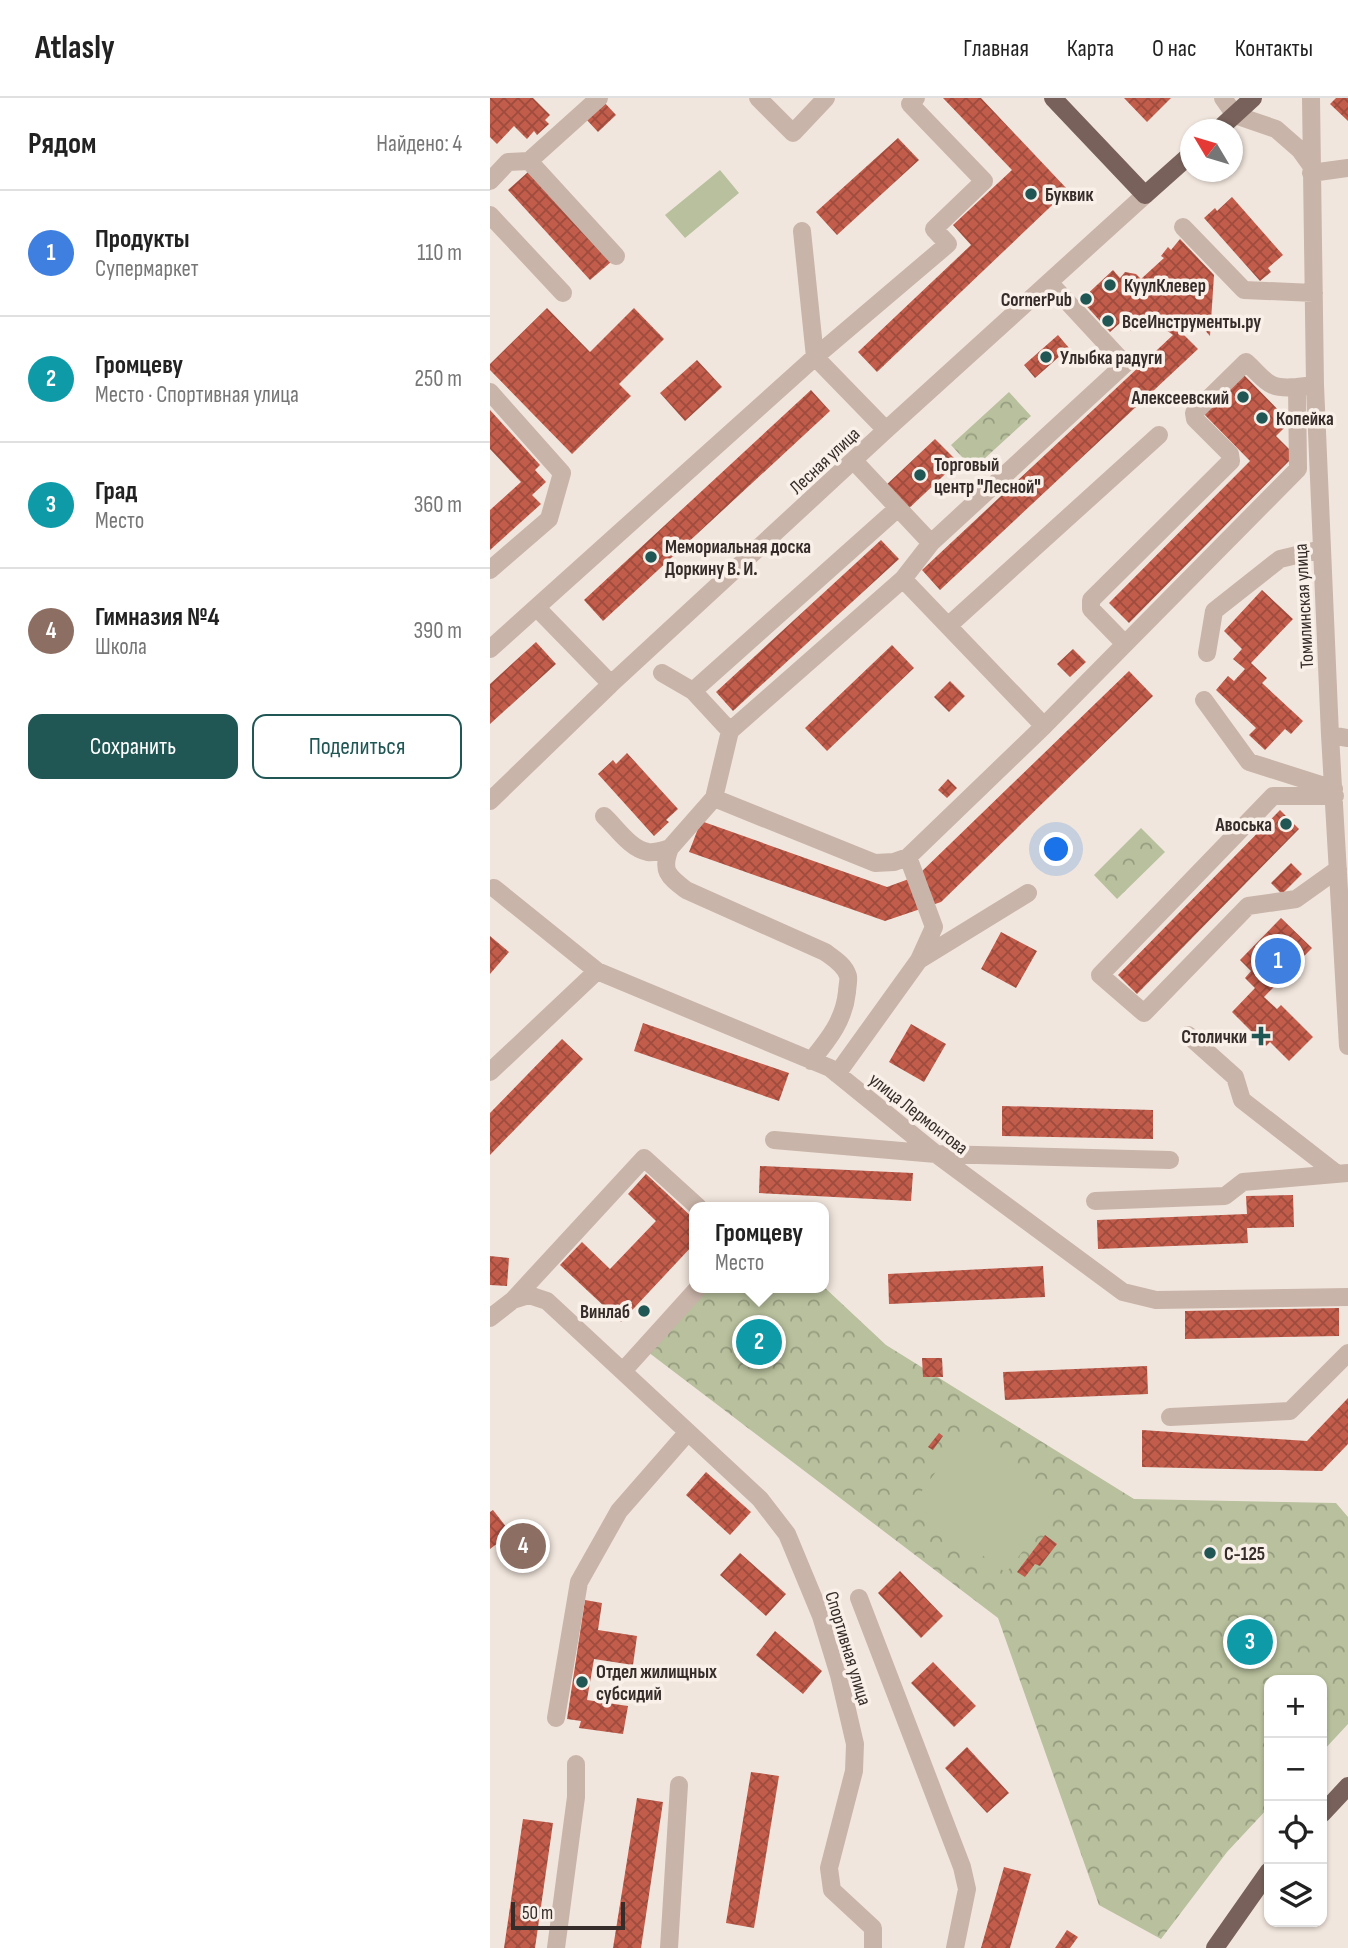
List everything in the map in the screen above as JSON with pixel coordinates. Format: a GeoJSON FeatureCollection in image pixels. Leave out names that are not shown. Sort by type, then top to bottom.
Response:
{"type":"FeatureCollection","features":[{"type":"Feature","properties":{"kind":"main road"},"geometry":{"type":"LineString","coordinates":[[1053,98],[1145,195]]}},
{"type":"Feature","properties":{"kind":"main road"},"geometry":{"type":"LineString","coordinates":[[1230,119],[1254,98]]}},
{"type":"Feature","properties":{"kind":"main road","name":"Лесная улица"},"geometry":{"type":"LineString","coordinates":[[1145,195],[1180,164]]}},
{"type":"Feature","properties":{"kind":"main road"},"geometry":{"type":"LineString","coordinates":[[1327,1809],[1348,1786]]}},
{"type":"Feature","properties":{"kind":"main road"},"geometry":{"type":"LineString","coordinates":[[1215,1948],[1264,1878]]}},
{"type":"Feature","properties":{"kind":"street"},"geometry":{"type":"LineString","coordinates":[[490,181],[508,163],[529,161],[599,98]]}},
{"type":"Feature","properties":{"kind":"street"},"geometry":{"type":"LineString","coordinates":[[758,98],[793,133],[827,98]]}},
{"type":"Feature","properties":{"kind":"street"},"geometry":{"type":"LineString","coordinates":[[490,649],[815,357],[948,244],[934,229],[984,181],[910,104],[916,98]]}},
{"type":"Feature","properties":{"kind":"street"},"geometry":{"type":"LineString","coordinates":[[1223,98],[1235,115],[1276,129],[1300,150],[1311,168],[1348,168]]}},
{"type":"Feature","properties":{"kind":"street","name":"Томилинская улица"},"geometry":{"type":"LineString","coordinates":[[1311,98],[1314,293],[1306,386],[1339,736],[1335,793],[1348,1046]]}},
{"type":"Feature","properties":{"kind":"street"},"geometry":{"type":"LineString","coordinates":[[529,161],[616,256]]}},
{"type":"Feature","properties":{"kind":"street","name":"Лесная улица"},"geometry":{"type":"LineString","coordinates":[[490,801],[611,684],[1145,195]]}},
{"type":"Feature","properties":{"kind":"street"},"geometry":{"type":"LineString","coordinates":[[490,215],[563,293]]}},
{"type":"Feature","properties":{"kind":"street"},"geometry":{"type":"LineString","coordinates":[[1184,227],[1244,290],[1314,293]]}},
{"type":"Feature","properties":{"kind":"street"},"geometry":{"type":"LineString","coordinates":[[802,231],[815,357],[886,430]]}},
{"type":"Feature","properties":{"kind":"street"},"geometry":{"type":"LineString","coordinates":[[811,1061],[840,1021],[846,1001],[848,976],[841,964],[825,952],[686,890],[666,871],[666,858],[670,848],[714,798],[730,731],[903,579],[931,543],[1125,364],[1049,282]]}},
{"type":"Feature","properties":{"kind":"street"},"geometry":{"type":"LineString","coordinates":[[714,798],[875,863],[894,862],[908,857],[1044,726],[1298,469],[1306,386],[1272,387],[1247,362],[1194,413],[1195,419],[1230,454],[1231,461],[1091,600],[1091,609],[1125,644]]}},
{"type":"Feature","properties":{"kind":"street"},"geometry":{"type":"LineString","coordinates":[[490,392],[562,473],[549,519],[490,570]]}},
{"type":"Feature","properties":{"kind":"street"},"geometry":{"type":"LineString","coordinates":[[948,626],[1159,435]]}},
{"type":"Feature","properties":{"kind":"street"},"geometry":{"type":"LineString","coordinates":[[854,461],[931,543]]}},
{"type":"Feature","properties":{"kind":"street"},"geometry":{"type":"LineString","coordinates":[[693,691],[898,508]]}},
{"type":"Feature","properties":{"kind":"street"},"geometry":{"type":"LineString","coordinates":[[1207,653],[1214,611],[1280,559],[1322,549]]}},
{"type":"Feature","properties":{"kind":"street"},"geometry":{"type":"LineString","coordinates":[[903,579],[1044,726]]}},
{"type":"Feature","properties":{"kind":"street"},"geometry":{"type":"LineString","coordinates":[[537,608],[611,684]]}},
{"type":"Feature","properties":{"kind":"street"},"geometry":{"type":"LineString","coordinates":[[662,673],[693,691],[730,731]]}},
{"type":"Feature","properties":{"kind":"street"},"geometry":{"type":"LineString","coordinates":[[1204,700],[1249,762],[1335,793]]}},
{"type":"Feature","properties":{"kind":"street"},"geometry":{"type":"LineString","coordinates":[[1335,793],[1273,796],[1100,975],[1143,1013],[1248,906],[1296,899],[1338,869]]}},
{"type":"Feature","properties":{"kind":"street"},"geometry":{"type":"LineString","coordinates":[[604,816],[634,846],[646,852],[670,848]]}},
{"type":"Feature","properties":{"kind":"street"},"geometry":{"type":"LineString","coordinates":[[837,1074],[919,960],[934,927],[908,857]]}},
{"type":"Feature","properties":{"kind":"street","name":"улица Лермонтова"},"geometry":{"type":"LineString","coordinates":[[494,888],[597,971],[830,1068],[936,1154],[1123,1292],[1156,1300],[1348,1297]]}},
{"type":"Feature","properties":{"kind":"street"},"geometry":{"type":"LineString","coordinates":[[919,960],[1028,893]]}},
{"type":"Feature","properties":{"kind":"street"},"geometry":{"type":"LineString","coordinates":[[490,1072],[597,971]]}},
{"type":"Feature","properties":{"kind":"street"},"geometry":{"type":"LineString","coordinates":[[1188,1035],[1235,1077],[1242,1100],[1342,1173]]}},
{"type":"Feature","properties":{"kind":"street"},"geometry":{"type":"LineString","coordinates":[[774,1140],[936,1154],[1170,1160]]}},
{"type":"Feature","properties":{"kind":"street"},"geometry":{"type":"LineString","coordinates":[[490,1318],[513,1300],[644,1158],[692,1202]]}},
{"type":"Feature","properties":{"kind":"street"},"geometry":{"type":"LineString","coordinates":[[1095,1201],[1225,1195],[1244,1182],[1342,1173]]}},
{"type":"Feature","properties":{"kind":"street"},"geometry":{"type":"LineString","coordinates":[[623,1371],[693,1293]]}},
{"type":"Feature","properties":{"kind":"street","name":"Спортивная улица"},"geometry":{"type":"LineString","coordinates":[[513,1300],[529,1295],[547,1301],[760,1499],[787,1534],[821,1616],[839,1675],[855,1745],[854,1771],[829,1868],[832,1890],[873,1928],[874,1948]]}},
{"type":"Feature","properties":{"kind":"street"},"geometry":{"type":"LineString","coordinates":[[1170,1417],[1290,1411],[1348,1353]]}},
{"type":"Feature","properties":{"kind":"street"},"geometry":{"type":"LineString","coordinates":[[556,1718],[579,1581],[619,1511],[688,1432]]}},
{"type":"Feature","properties":{"kind":"street"},"geometry":{"type":"LineString","coordinates":[[859,1598],[962,1867],[967,1889],[955,1948]]}},
{"type":"Feature","properties":{"kind":"street"},"geometry":{"type":"LineString","coordinates":[[555,1948],[576,1797],[576,1764]]}},
{"type":"Feature","properties":{"kind":"street"},"geometry":{"type":"LineString","coordinates":[[669,1948],[679,1785]]}},
{"type":"Feature","properties":{"kind":"green space"},"geometry":{"type":"Polygon","coordinates":[[[720,170],[739,193],[685,238],[665,215],[720,170]]]}},
{"type":"Feature","properties":{"kind":"green space"},"geometry":{"type":"Polygon","coordinates":[[[1009,392],[1031,416],[973,469],[951,445],[1009,392]]]}},
{"type":"Feature","properties":{"kind":"green space"},"geometry":{"type":"Polygon","coordinates":[[[1141,828],[1165,852],[1117,899],[1094,875],[1141,828]]]}},
{"type":"Feature","properties":{"kind":"green space"},"geometry":{"type":"Polygon","coordinates":[[[829,1292],[886,1345],[1134,1499],[1336,1503],[1348,1517],[1348,1724],[1327,1747],[1327,1675],[1264,1675],[1264,1812],[1227,1852],[1161,1939],[1099,1905],[998,1618],[648,1352],[701,1293],[829,1292]]]}},
{"type":"Feature","properties":{"kind":"green space"},"geometry":{"type":"Polygon","coordinates":[[[965,1432],[1061,1501],[1006,1573],[913,1503],[965,1432]]]}},
{"type":"Feature","properties":{"kind":"green space"},"geometry":{"type":"Polygon","coordinates":[[[1264,1755],[1263,1790],[1246,1771],[1264,1755]]]}},
{"type":"Feature","properties":{"kind":"building"},"geometry":{"type":"Polygon","coordinates":[[[490,98],[533,98],[550,115],[545,120],[549,124],[537,135],[534,131],[527,139],[514,126],[497,144],[490,137],[490,98]]]}},
{"type":"Feature","properties":{"kind":"building"},"geometry":{"type":"Polygon","coordinates":[[[943,98],[981,98],[1068,190],[877,372],[858,352],[971,245],[953,225],[1012,170],[943,98]]]}},
{"type":"Feature","properties":{"kind":"building"},"geometry":{"type":"Polygon","coordinates":[[[1124,98],[1171,98],[1147,122],[1124,98]]]}},
{"type":"Feature","properties":{"kind":"building"},"geometry":{"type":"Polygon","coordinates":[[[1336,98],[1348,98],[1348,121],[1330,104],[1336,98]]]}},
{"type":"Feature","properties":{"kind":"building"},"geometry":{"type":"Polygon","coordinates":[[[603,101],[616,115],[598,132],[585,118],[603,101]]]}},
{"type":"Feature","properties":{"kind":"building"},"geometry":{"type":"Polygon","coordinates":[[[898,138],[919,160],[837,235],[816,212],[898,138]]]}},
{"type":"Feature","properties":{"kind":"building"},"geometry":{"type":"Polygon","coordinates":[[[528,172],[611,262],[590,280],[508,190],[528,172]]]}},
{"type":"Feature","properties":{"kind":"building"},"geometry":{"type":"Polygon","coordinates":[[[1232,197],[1283,255],[1268,268],[1271,272],[1260,281],[1204,218],[1215,208],[1217,211],[1232,197]]]}},
{"type":"Feature","properties":{"kind":"building"},"geometry":{"type":"Polygon","coordinates":[[[1180,239],[1214,275],[1210,336],[1196,320],[1182,333],[1198,349],[940,590],[922,570],[1173,335],[1147,316],[1130,331],[1120,323],[1110,332],[1081,300],[1113,270],[1120,278],[1125,272],[1136,274],[1141,279],[1164,258],[1161,256],[1168,247],[1171,250],[1180,239]]]}},
{"type":"Feature","properties":{"kind":"building"},"geometry":{"type":"Polygon","coordinates":[[[547,308],[590,352],[634,308],[664,339],[619,384],[631,396],[572,454],[490,370],[490,364],[547,308]]]}},
{"type":"Feature","properties":{"kind":"building"},"geometry":{"type":"Polygon","coordinates":[[[1058,335],[1069,348],[1035,378],[1024,365],[1058,335]]]}},
{"type":"Feature","properties":{"kind":"building"},"geometry":{"type":"Polygon","coordinates":[[[697,360],[722,387],[685,421],[660,393],[697,360]]]}},
{"type":"Feature","properties":{"kind":"building"},"geometry":{"type":"Polygon","coordinates":[[[1243,374],[1290,422],[1276,436],[1295,455],[1129,623],[1109,603],[1250,461],[1203,413],[1243,374]]]}},
{"type":"Feature","properties":{"kind":"building"},"geometry":{"type":"Polygon","coordinates":[[[811,390],[830,411],[603,621],[584,600],[811,390]]]}},
{"type":"Feature","properties":{"kind":"building"},"geometry":{"type":"Polygon","coordinates":[[[490,410],[540,465],[535,470],[546,482],[532,495],[541,504],[490,550],[490,510],[521,482],[490,449],[490,410]]]}},
{"type":"Feature","properties":{"kind":"building","name":"Торговый центр \"Лесной\""},"geometry":{"type":"Polygon","coordinates":[[[935,439],[958,462],[905,512],[883,488],[935,439]]]}},
{"type":"Feature","properties":{"kind":"building"},"geometry":{"type":"Polygon","coordinates":[[[881,540],[899,559],[733,711],[716,692],[881,540]]]}},
{"type":"Feature","properties":{"kind":"building"},"geometry":{"type":"Polygon","coordinates":[[[1262,590],[1293,619],[1251,663],[1267,678],[1262,683],[1303,721],[1291,734],[1285,729],[1265,750],[1249,735],[1256,728],[1216,690],[1228,676],[1234,681],[1245,669],[1233,659],[1242,649],[1224,631],[1262,590]]]}},
{"type":"Feature","properties":{"kind":"building"},"geometry":{"type":"Polygon","coordinates":[[[536,642],[556,664],[490,724],[490,684],[536,642]]]}},
{"type":"Feature","properties":{"kind":"building"},"geometry":{"type":"Polygon","coordinates":[[[892,645],[914,668],[827,751],[805,728],[892,645]]]}},
{"type":"Feature","properties":{"kind":"building"},"geometry":{"type":"Polygon","coordinates":[[[1073,649],[1086,662],[1070,677],[1057,664],[1073,649]]]}},
{"type":"Feature","properties":{"kind":"building"},"geometry":{"type":"Polygon","coordinates":[[[1129,671],[1153,696],[941,902],[885,921],[689,852],[701,821],[887,887],[917,876],[1129,671]]]}},
{"type":"Feature","properties":{"kind":"building"},"geometry":{"type":"Polygon","coordinates":[[[950,681],[965,696],[949,712],[934,697],[950,681]]]}},
{"type":"Feature","properties":{"kind":"building"},"geometry":{"type":"Polygon","coordinates":[[[627,753],[678,809],[654,836],[598,774],[613,760],[616,764],[627,753]]]}},
{"type":"Feature","properties":{"kind":"building"},"geometry":{"type":"Polygon","coordinates":[[[948,779],[957,788],[947,798],[938,790],[948,779]]]}},
{"type":"Feature","properties":{"kind":"building"},"geometry":{"type":"Polygon","coordinates":[[[1280,810],[1299,829],[1137,994],[1118,975],[1280,810]]]}},
{"type":"Feature","properties":{"kind":"building"},"geometry":{"type":"Polygon","coordinates":[[[1291,863],[1302,874],[1282,894],[1271,883],[1291,863]]]}},
{"type":"Feature","properties":{"kind":"building"},"geometry":{"type":"Polygon","coordinates":[[[1281,918],[1312,948],[1264,997],[1277,1009],[1281,1005],[1313,1037],[1289,1061],[1270,1042],[1266,1046],[1232,1012],[1255,988],[1245,978],[1251,971],[1240,960],[1281,918]]]}},
{"type":"Feature","properties":{"kind":"building"},"geometry":{"type":"Polygon","coordinates":[[[1001,932],[1037,951],[1016,988],[981,969],[1001,932]]]}},
{"type":"Feature","properties":{"kind":"building"},"geometry":{"type":"Polygon","coordinates":[[[490,936],[509,952],[490,974],[490,936]]]}},
{"type":"Feature","properties":{"kind":"building"},"geometry":{"type":"Polygon","coordinates":[[[643,1023],[789,1073],[779,1101],[634,1051],[643,1023]]]}},
{"type":"Feature","properties":{"kind":"building"},"geometry":{"type":"Polygon","coordinates":[[[911,1024],[946,1044],[924,1082],[889,1062],[911,1024]]]}},
{"type":"Feature","properties":{"kind":"building"},"geometry":{"type":"Polygon","coordinates":[[[562,1039],[583,1059],[490,1155],[490,1113],[562,1039]]]}},
{"type":"Feature","properties":{"kind":"building"},"geometry":{"type":"Polygon","coordinates":[[[1002,1106],[1153,1110],[1153,1139],[1002,1136],[1002,1106]]]}},
{"type":"Feature","properties":{"kind":"building"},"geometry":{"type":"Polygon","coordinates":[[[760,1166],[913,1173],[911,1201],[759,1193],[760,1166]]]}},
{"type":"Feature","properties":{"kind":"building"},"geometry":{"type":"Polygon","coordinates":[[[646,1174],[689,1214],[689,1249],[621,1322],[560,1265],[582,1242],[610,1269],[656,1221],[628,1194],[646,1174]]]}},
{"type":"Feature","properties":{"kind":"building"},"geometry":{"type":"Polygon","coordinates":[[[1293,1195],[1294,1227],[1247,1228],[1248,1243],[1098,1249],[1097,1220],[1247,1214],[1246,1196],[1293,1195]]]}},
{"type":"Feature","properties":{"kind":"building"},"geometry":{"type":"Polygon","coordinates":[[[490,1256],[509,1258],[507,1286],[490,1285],[490,1256]]]}},
{"type":"Feature","properties":{"kind":"building"},"geometry":{"type":"Polygon","coordinates":[[[1043,1266],[1045,1297],[889,1304],[888,1274],[1043,1266]]]}},
{"type":"Feature","properties":{"kind":"building"},"geometry":{"type":"Polygon","coordinates":[[[1339,1308],[1339,1336],[1185,1339],[1185,1311],[1339,1308]]]}},
{"type":"Feature","properties":{"kind":"building"},"geometry":{"type":"Polygon","coordinates":[[[922,1358],[942,1358],[943,1377],[923,1377],[922,1358]]]}},
{"type":"Feature","properties":{"kind":"building"},"geometry":{"type":"Polygon","coordinates":[[[1147,1366],[1148,1394],[1005,1400],[1003,1372],[1147,1366]]]}},
{"type":"Feature","properties":{"kind":"building"},"geometry":{"type":"Polygon","coordinates":[[[1348,1398],[1348,1444],[1322,1471],[1142,1467],[1142,1430],[1307,1441],[1348,1398]]]}},
{"type":"Feature","properties":{"kind":"building"},"geometry":{"type":"Polygon","coordinates":[[[939,1433],[943,1436],[933,1450],[928,1447],[939,1433]]]}},
{"type":"Feature","properties":{"kind":"building"},"geometry":{"type":"Polygon","coordinates":[[[706,1472],[751,1512],[730,1535],[686,1495],[706,1472]]]}},
{"type":"Feature","properties":{"kind":"building"},"geometry":{"type":"Polygon","coordinates":[[[493,1510],[511,1533],[490,1549],[490,1512],[493,1510]]]}},
{"type":"Feature","properties":{"kind":"building"},"geometry":{"type":"Polygon","coordinates":[[[1045,1535],[1057,1544],[1040,1566],[1035,1564],[1025,1577],[1017,1572],[1045,1535]]]}},
{"type":"Feature","properties":{"kind":"building"},"geometry":{"type":"Polygon","coordinates":[[[740,1553],[786,1594],[766,1616],[720,1575],[740,1553]]]}},
{"type":"Feature","properties":{"kind":"building"},"geometry":{"type":"Polygon","coordinates":[[[900,1571],[943,1616],[921,1638],[878,1593],[900,1571]]]}},
{"type":"Feature","properties":{"kind":"building","name":"Отдел жилищных субсидий"},"geometry":{"type":"Polygon","coordinates":[[[585,1600],[602,1603],[598,1630],[637,1636],[633,1665],[594,1659],[587,1700],[628,1706],[623,1734],[579,1728],[581,1721],[567,1719],[585,1600]]]}},
{"type":"Feature","properties":{"kind":"building"},"geometry":{"type":"Polygon","coordinates":[[[775,1631],[822,1671],[803,1694],[756,1655],[775,1631]]]}},
{"type":"Feature","properties":{"kind":"building"},"geometry":{"type":"Polygon","coordinates":[[[933,1662],[976,1706],[954,1727],[911,1683],[933,1662]]]}},
{"type":"Feature","properties":{"kind":"building"},"geometry":{"type":"Polygon","coordinates":[[[967,1747],[1009,1793],[987,1813],[945,1768],[967,1747]]]}},
{"type":"Feature","properties":{"kind":"building"},"geometry":{"type":"Polygon","coordinates":[[[751,1772],[779,1776],[754,1928],[726,1923],[751,1772]]]}},
{"type":"Feature","properties":{"kind":"building"},"geometry":{"type":"Polygon","coordinates":[[[637,1798],[663,1802],[641,1948],[613,1948],[637,1798]]]}},
{"type":"Feature","properties":{"kind":"building"},"geometry":{"type":"Polygon","coordinates":[[[523,1819],[553,1823],[535,1948],[504,1948],[523,1819]]]}},
{"type":"Feature","properties":{"kind":"building"},"geometry":{"type":"Polygon","coordinates":[[[1004,1867],[1031,1874],[1010,1948],[981,1948],[1004,1867]]]}},
{"type":"Feature","properties":{"kind":"building"},"geometry":{"type":"Polygon","coordinates":[[[1067,1930],[1078,1937],[1070,1948],[1055,1948],[1067,1930]]]}},
{"type":"Feature","properties":{"kind":"place","name":"Буквик"},"geometry":{"type":"Point","coordinates":[1031,194]}},
{"type":"Feature","properties":{"kind":"place","name":"КуулКлевер"},"geometry":{"type":"Point","coordinates":[1110,285]}},
{"type":"Feature","properties":{"kind":"place","name":"CornerPub"},"geometry":{"type":"Point","coordinates":[1086,299]}},
{"type":"Feature","properties":{"kind":"place","name":"ВсеИнструменты.ру"},"geometry":{"type":"Point","coordinates":[1108,321]}},
{"type":"Feature","properties":{"kind":"place","name":"Улыбка радуги"},"geometry":{"type":"Point","coordinates":[1046,357]}},
{"type":"Feature","properties":{"kind":"place","name":"Алексеевский"},"geometry":{"type":"Point","coordinates":[1243,397]}},
{"type":"Feature","properties":{"kind":"place","name":"Копейка"},"geometry":{"type":"Point","coordinates":[1262,418]}},
{"type":"Feature","properties":{"kind":"place","name":"Торговый центр \"Лесной\""},"geometry":{"type":"Point","coordinates":[920,475]}},
{"type":"Feature","properties":{"kind":"place","name":"Мемориальная доска Доркину В. И."},"geometry":{"type":"Point","coordinates":[651,557]}},
{"type":"Feature","properties":{"kind":"place","name":"Авоська"},"geometry":{"type":"Point","coordinates":[1286,824]}},
{"type":"Feature","properties":{"kind":"place","name":"Продукты"},"geometry":{"type":"Point","coordinates":[1278,961]}},
{"type":"Feature","properties":{"kind":"place","name":"Столички"},"geometry":{"type":"Point","coordinates":[1261,1036]}},
{"type":"Feature","properties":{"kind":"place","name":"Винлаб"},"geometry":{"type":"Point","coordinates":[644,1311]}},
{"type":"Feature","properties":{"kind":"place","name":"Громцеву"},"geometry":{"type":"Point","coordinates":[759,1342]}},
{"type":"Feature","properties":{"kind":"place","name":"Гимназия №4"},"geometry":{"type":"Point","coordinates":[523,1546]}},
{"type":"Feature","properties":{"kind":"place","name":"С-125"},"geometry":{"type":"Point","coordinates":[1210,1553]}},
{"type":"Feature","properties":{"kind":"place","name":"Град"},"geometry":{"type":"Point","coordinates":[1250,1642]}},
{"type":"Feature","properties":{"kind":"place","name":"Отдел жилищных субсидий"},"geometry":{"type":"Point","coordinates":[582,1682]}}]}
